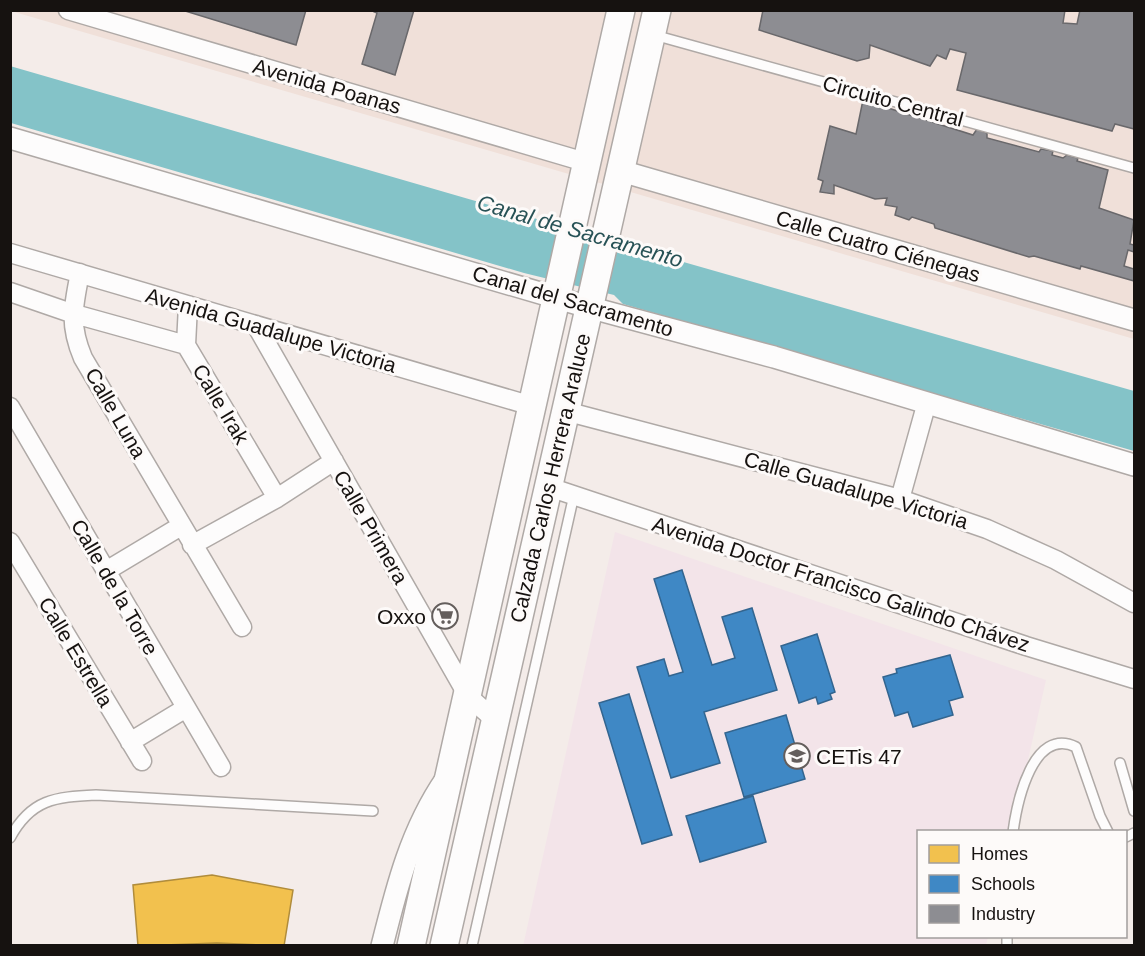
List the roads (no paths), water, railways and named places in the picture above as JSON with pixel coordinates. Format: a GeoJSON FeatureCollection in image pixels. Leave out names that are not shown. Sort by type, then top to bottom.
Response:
{"type":"FeatureCollection","features":[{"type":"Feature","properties":{"kind":"main road","name":"Calzada Carlos Herrera Araluce"},"geometry":{"type":"LineString","coordinates":[[411,945],[452,771],[555,294],[621,10]]}},
{"type":"Feature","properties":{"kind":"main road","name":"Calzada Carlos Herrera Araluce"},"geometry":{"type":"LineString","coordinates":[[444,945],[508,726],[549,487],[654,23]]}},
{"type":"Feature","properties":{"kind":"main road"},"geometry":{"type":"LineString","coordinates":[[605,80],[640,87]]}},
{"type":"Feature","properties":{"kind":"street","name":"Avenida Poanas"},"geometry":{"type":"LineString","coordinates":[[68,10],[585,162]]}},
{"type":"Feature","properties":{"kind":"street","name":"Canal del Sacramento"},"geometry":{"type":"LineString","coordinates":[[10,138],[774,357],[1134,465]]}},
{"type":"Feature","properties":{"kind":"street","name":"Calle Cuatro Ciénegas"},"geometry":{"type":"LineString","coordinates":[[621,171],[1134,320]]}},
{"type":"Feature","properties":{"kind":"street","name":"Avenida Guadalupe Victoria"},"geometry":{"type":"LineString","coordinates":[[10,253],[532,406]]}},
{"type":"Feature","properties":{"kind":"street","name":"Calle Luna"},"geometry":{"type":"LineString","coordinates":[[80,273],[71,313],[83,358],[242,627]]}},
{"type":"Feature","properties":{"kind":"street","name":"Avenida Guadalupe Victoria"},"geometry":{"type":"LineString","coordinates":[[10,292],[71,313],[186,345]]}},
{"type":"Feature","properties":{"kind":"street","name":"Calle Irak"},"geometry":{"type":"LineString","coordinates":[[188,305],[186,345],[276,498]]}},
{"type":"Feature","properties":{"kind":"street","name":"Calle Primera"},"geometry":{"type":"LineString","coordinates":[[256,325],[468,696],[508,726]]}},
{"type":"Feature","properties":{"kind":"street"},"geometry":{"type":"LineString","coordinates":[[900,499],[927,402]]}},
{"type":"Feature","properties":{"kind":"street","name":"Calle de la Torre"},"geometry":{"type":"LineString","coordinates":[[10,407],[221,767]]}},
{"type":"Feature","properties":{"kind":"street","name":"Calle Guadalupe Victoria"},"geometry":{"type":"LineString","coordinates":[[565,411],[900,499],[987,528],[1056,560],[1134,603]]}},
{"type":"Feature","properties":{"kind":"street"},"geometry":{"type":"LineString","coordinates":[[192,544],[276,498],[334,461]]}},
{"type":"Feature","properties":{"kind":"street","name":"Avenida Doctor Francisco Galindo Chávez"},"geometry":{"type":"LineString","coordinates":[[549,487],[1134,679]]}},
{"type":"Feature","properties":{"kind":"street"},"geometry":{"type":"LineString","coordinates":[[106,571],[181,526]]}},
{"type":"Feature","properties":{"kind":"street","name":"Calle Estrella"},"geometry":{"type":"LineString","coordinates":[[10,542],[142,761]]}},
{"type":"Feature","properties":{"kind":"street"},"geometry":{"type":"LineString","coordinates":[[130,742],[186,708]]}},
{"type":"Feature","properties":{"kind":"street"},"geometry":{"type":"LineString","coordinates":[[382,945],[398,880],[415,832],[426,807],[452,771]]}},
{"type":"Feature","properties":{"kind":"lane","name":"Circuito Central"},"geometry":{"type":"LineString","coordinates":[[654,23],[1134,168]]}},
{"type":"Feature","properties":{"kind":"lane"},"geometry":{"type":"LineString","coordinates":[[472,945],[508,726],[574,495]]}},
{"type":"Feature","properties":{"kind":"lane"},"geometry":{"type":"LineString","coordinates":[[1013,830],[1035,759],[1045,748],[1060,743],[1076,747],[1100,816],[1107,830]]}},
{"type":"Feature","properties":{"kind":"lane"},"geometry":{"type":"LineString","coordinates":[[1120,763],[1134,811]]}},
{"type":"Feature","properties":{"kind":"lane"},"geometry":{"type":"LineString","coordinates":[[10,838],[19,822],[33,808],[51,800],[72,796],[96,795],[373,811]]}},
{"type":"Feature","properties":{"kind":"water","name":"Canal de Sacramento"},"geometry":{"type":"Polygon","coordinates":[[[10,66],[534,218],[624,251],[631,247],[1134,391],[1134,451],[623,304],[614,295],[524,273],[11,123],[10,66]]]}},
{"type":"Feature","properties":{"kind":"place","name":"Oxxo"},"geometry":{"type":"Point","coordinates":[445,616]}},
{"type":"Feature","properties":{"kind":"place","name":"CETis 47"},"geometry":{"type":"Point","coordinates":[797,756]}}]}
